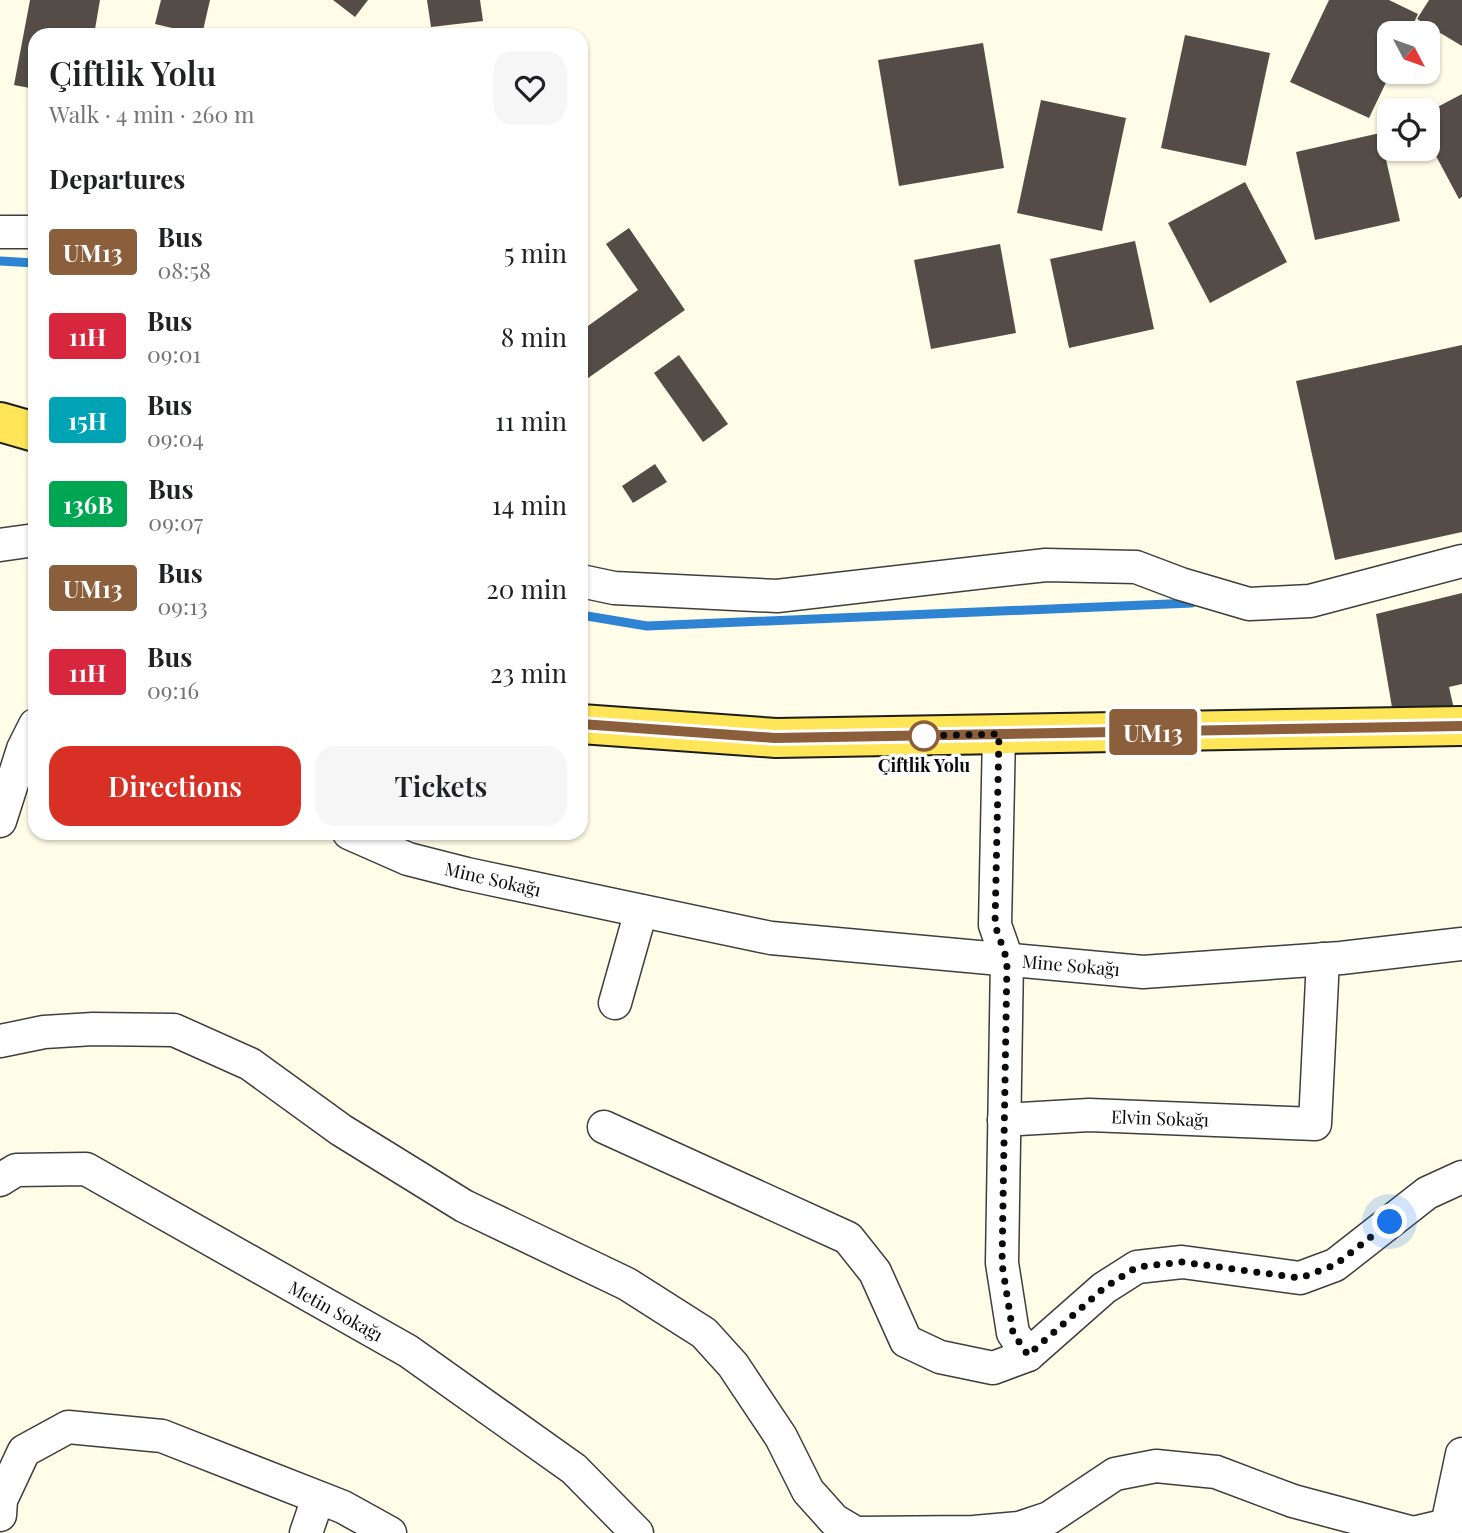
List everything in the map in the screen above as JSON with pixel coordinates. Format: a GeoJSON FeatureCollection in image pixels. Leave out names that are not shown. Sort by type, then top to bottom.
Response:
{"type":"FeatureCollection","features":[{"type":"Feature","properties":{"kind":"main road"},"geometry":{"type":"LineString","coordinates":[[0,422],[28,430]]}},
{"type":"Feature","properties":{"kind":"main road"},"geometry":{"type":"LineString","coordinates":[[588,725],[775,738],[1462,726]]}},
{"type":"Feature","properties":{"kind":"street"},"geometry":{"type":"LineString","coordinates":[[0,232],[28,232]]}},
{"type":"Feature","properties":{"kind":"street"},"geometry":{"type":"LineString","coordinates":[[0,545],[28,541]]}},
{"type":"Feature","properties":{"kind":"street"},"geometry":{"type":"LineString","coordinates":[[588,582],[614,587],[777,596],[1046,565],[1136,567],[1181,584],[1249,604],[1310,601],[1462,561]]}},
{"type":"Feature","properties":{"kind":"street"},"geometry":{"type":"LineString","coordinates":[[999,734],[995,925],[1007,960],[1002,1264],[1013,1333],[1028,1355]]}},
{"type":"Feature","properties":{"kind":"street"},"geometry":{"type":"LineString","coordinates":[[0,821],[28,739]]}},
{"type":"Feature","properties":{"kind":"street","name":"Mine Sokağı"},"geometry":{"type":"LineString","coordinates":[[383,840],[413,846],[467,874],[771,938],[1143,972],[1323,959],[1462,944]]}},
{"type":"Feature","properties":{"kind":"street"},"geometry":{"type":"LineString","coordinates":[[615,1003],[641,911]]}},
{"type":"Feature","properties":{"kind":"street","name":"Elvin Sokağı"},"geometry":{"type":"LineString","coordinates":[[1004,1120],[1089,1115],[1315,1124],[1323,959]]}},
{"type":"Feature","properties":{"kind":"street"},"geometry":{"type":"LineString","coordinates":[[0,1041],[44,1032],[93,1029],[174,1030],[250,1064],[341,1130],[464,1206],[627,1284],[704,1333],[740,1375],[781,1437],[808,1491],[834,1520],[856,1533],[974,1532],[1019,1528],[1049,1518],[1115,1474],[1156,1466],[1216,1472],[1293,1501],[1413,1533],[1455,1518],[1462,1454]]}},
{"type":"Feature","properties":{"kind":"street"},"geometry":{"type":"LineString","coordinates":[[604,1127],[848,1238],[875,1272],[906,1341],[940,1357],[993,1368],[1028,1355],[1104,1288],[1137,1267],[1182,1262],[1300,1278],[1335,1265],[1427,1193],[1462,1177]]}},
{"type":"Feature","properties":{"kind":"street","name":"Metin Sokağı"},"geometry":{"type":"LineString","coordinates":[[0,1180],[16,1170],[86,1169],[408,1351],[574,1469],[637,1533]]}},
{"type":"Feature","properties":{"kind":"street"},"geometry":{"type":"LineString","coordinates":[[0,1515],[1,1500],[24,1451],[68,1427],[162,1436],[343,1507],[390,1533]]}},
{"type":"Feature","properties":{"kind":"street"},"geometry":{"type":"LineString","coordinates":[[306,1533],[318,1498]]}},
{"type":"Feature","properties":{"kind":"building"},"geometry":{"type":"Polygon","coordinates":[[[30,0],[100,0],[95,28],[28,28],[28,88],[14,85],[30,0]]]}},
{"type":"Feature","properties":{"kind":"building"},"geometry":{"type":"Polygon","coordinates":[[[161,0],[210,0],[204,28],[172,28],[155,24],[161,0]]]}},
{"type":"Feature","properties":{"kind":"building"},"geometry":{"type":"Polygon","coordinates":[[[333,0],[368,0],[355,17],[333,0]]]}},
{"type":"Feature","properties":{"kind":"building"},"geometry":{"type":"Polygon","coordinates":[[[427,0],[480,0],[483,21],[431,27],[427,0]]]}},
{"type":"Feature","properties":{"kind":"building"},"geometry":{"type":"Polygon","coordinates":[[[1329,0],[1389,0],[1418,14],[1415,21],[1377,21],[1377,84],[1385,84],[1369,118],[1290,82],[1329,0]]]}},
{"type":"Feature","properties":{"kind":"building"},"geometry":{"type":"Polygon","coordinates":[[[1429,0],[1462,0],[1462,46],[1440,33],[1440,21],[1417,19],[1429,0]]]}},
{"type":"Feature","properties":{"kind":"building"},"geometry":{"type":"Polygon","coordinates":[[[1185,35],[1270,53],[1246,166],[1161,148],[1185,35]]]}},
{"type":"Feature","properties":{"kind":"building"},"geometry":{"type":"Polygon","coordinates":[[[983,43],[1004,168],[899,186],[878,60],[983,43]]]}},
{"type":"Feature","properties":{"kind":"building"},"geometry":{"type":"Polygon","coordinates":[[[1462,94],[1462,197],[1459,199],[1439,161],[1440,106],[1462,94]]]}},
{"type":"Feature","properties":{"kind":"building"},"geometry":{"type":"Polygon","coordinates":[[[1041,100],[1126,118],[1102,231],[1017,213],[1041,100]]]}},
{"type":"Feature","properties":{"kind":"building"},"geometry":{"type":"Polygon","coordinates":[[[1377,134],[1377,161],[1386,161],[1400,221],[1315,240],[1296,152],[1377,134]]]}},
{"type":"Feature","properties":{"kind":"building"},"geometry":{"type":"Polygon","coordinates":[[[1245,182],[1287,262],[1210,303],[1168,223],[1245,182]]]}},
{"type":"Feature","properties":{"kind":"building"},"geometry":{"type":"Polygon","coordinates":[[[629,228],[685,310],[588,378],[588,326],[638,290],[606,244],[629,228]]]}},
{"type":"Feature","properties":{"kind":"building"},"geometry":{"type":"Polygon","coordinates":[[[1135,241],[1154,329],[1069,348],[1050,259],[1135,241]]]}},
{"type":"Feature","properties":{"kind":"building"},"geometry":{"type":"Polygon","coordinates":[[[1000,244],[1016,333],[931,349],[914,260],[1000,244]]]}},
{"type":"Feature","properties":{"kind":"building"},"geometry":{"type":"Polygon","coordinates":[[[1462,345],[1462,532],[1335,560],[1296,381],[1462,345]]]}},
{"type":"Feature","properties":{"kind":"building"},"geometry":{"type":"Polygon","coordinates":[[[679,355],[728,424],[703,442],[654,373],[679,355]]]}},
{"type":"Feature","properties":{"kind":"building"},"geometry":{"type":"Polygon","coordinates":[[[655,464],[667,482],[633,503],[622,486],[655,464]]]}},
{"type":"Feature","properties":{"kind":"building"},"geometry":{"type":"Polygon","coordinates":[[[1462,593],[1462,684],[1449,687],[1454,709],[1394,719],[1376,614],[1462,593]]]}},
{"type":"Feature","properties":{"kind":"waterway"},"geometry":{"type":"LineString","coordinates":[[0,261],[28,263]]}},
{"type":"Feature","properties":{"kind":"waterway"},"geometry":{"type":"LineString","coordinates":[[588,616],[647,626],[1192,603]]}},
{"type":"Feature","properties":{"kind":"bus line","name":"UM13"},"geometry":{"type":"LineString","coordinates":[[588,725],[775,738],[1462,726]]}},
{"type":"Feature","properties":{"kind":"place","name":"Çiftlik Yolu"},"geometry":{"type":"Point","coordinates":[924,736]}},
{"type":"Feature","properties":{"kind":"route"},"geometry":{"type":"LineString","coordinates":[[924,736],[915,736],[999,734],[995,925],[1007,960],[1002,1264],[1013,1333],[1028,1355],[1104,1288],[1137,1267],[1182,1262],[1300,1278],[1335,1265],[1390,1222]]}}]}
